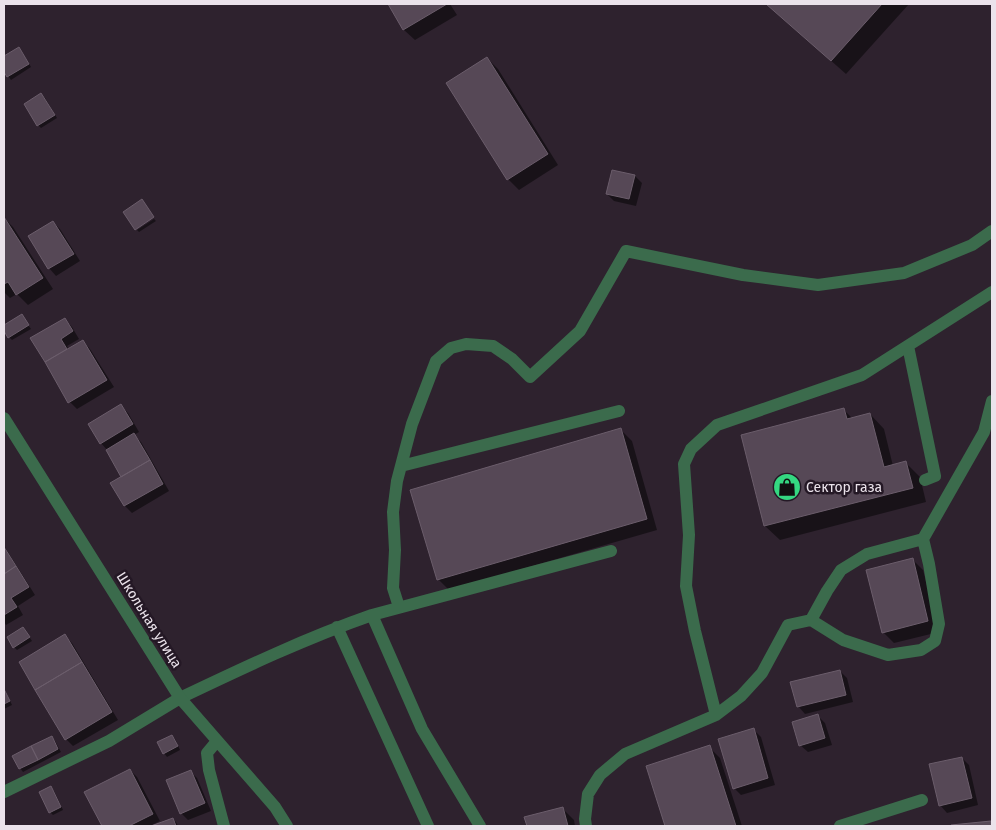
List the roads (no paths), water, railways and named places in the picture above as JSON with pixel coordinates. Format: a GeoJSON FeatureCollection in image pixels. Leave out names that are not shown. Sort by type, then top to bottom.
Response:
{"type":"FeatureCollection","features":[{"type":"Feature","properties":{"kind":"street"},"geometry":{"type":"LineString","coordinates":[[399,607],[393,588],[393,512],[397,481],[412,424],[436,361],[451,348],[466,344],[493,346],[512,359],[530,377],[580,331],[626,252],[743,275],[818,285],[904,273],[972,245],[992,231]]}},
{"type":"Feature","properties":{"kind":"street"},"geometry":{"type":"LineString","coordinates":[[716,715],[686,586],[689,535],[684,464],[691,448],[717,425],[862,375],[992,292]]}},
{"type":"Feature","properties":{"kind":"street"},"geometry":{"type":"LineString","coordinates":[[908,346],[935,476],[925,480]]}},
{"type":"Feature","properties":{"kind":"street"},"geometry":{"type":"LineString","coordinates":[[586,826],[588,794],[600,775],[625,754],[716,715],[741,696],[762,673],[788,625],[811,620],[843,640],[888,655],[921,650],[935,641],[939,624],[923,539],[984,432],[992,402]]}},
{"type":"Feature","properties":{"kind":"street"},"geometry":{"type":"LineString","coordinates":[[401,466],[619,410]]}},
{"type":"Feature","properties":{"kind":"street","name":"Школьная улица"},"geometry":{"type":"LineString","coordinates":[[4,418],[180,698],[274,807],[287,826]]}},
{"type":"Feature","properties":{"kind":"street"},"geometry":{"type":"LineString","coordinates":[[811,620],[841,570],[867,554],[923,539]]}},
{"type":"Feature","properties":{"kind":"street"},"geometry":{"type":"LineString","coordinates":[[4,792],[109,741],[180,698],[338,627],[399,607],[611,551]]}},
{"type":"Feature","properties":{"kind":"street"},"geometry":{"type":"LineString","coordinates":[[372,615],[422,729],[480,826]]}},
{"type":"Feature","properties":{"kind":"street"},"geometry":{"type":"LineString","coordinates":[[338,627],[428,826]]}},
{"type":"Feature","properties":{"kind":"street"},"geometry":{"type":"LineString","coordinates":[[217,741],[207,752],[209,770],[224,826]]}},
{"type":"Feature","properties":{"kind":"street"},"geometry":{"type":"LineString","coordinates":[[840,826],[922,800]]}},
{"type":"Feature","properties":{"kind":"place","name":"Сектор газа"},"geometry":{"type":"Point","coordinates":[787,487]}}]}
